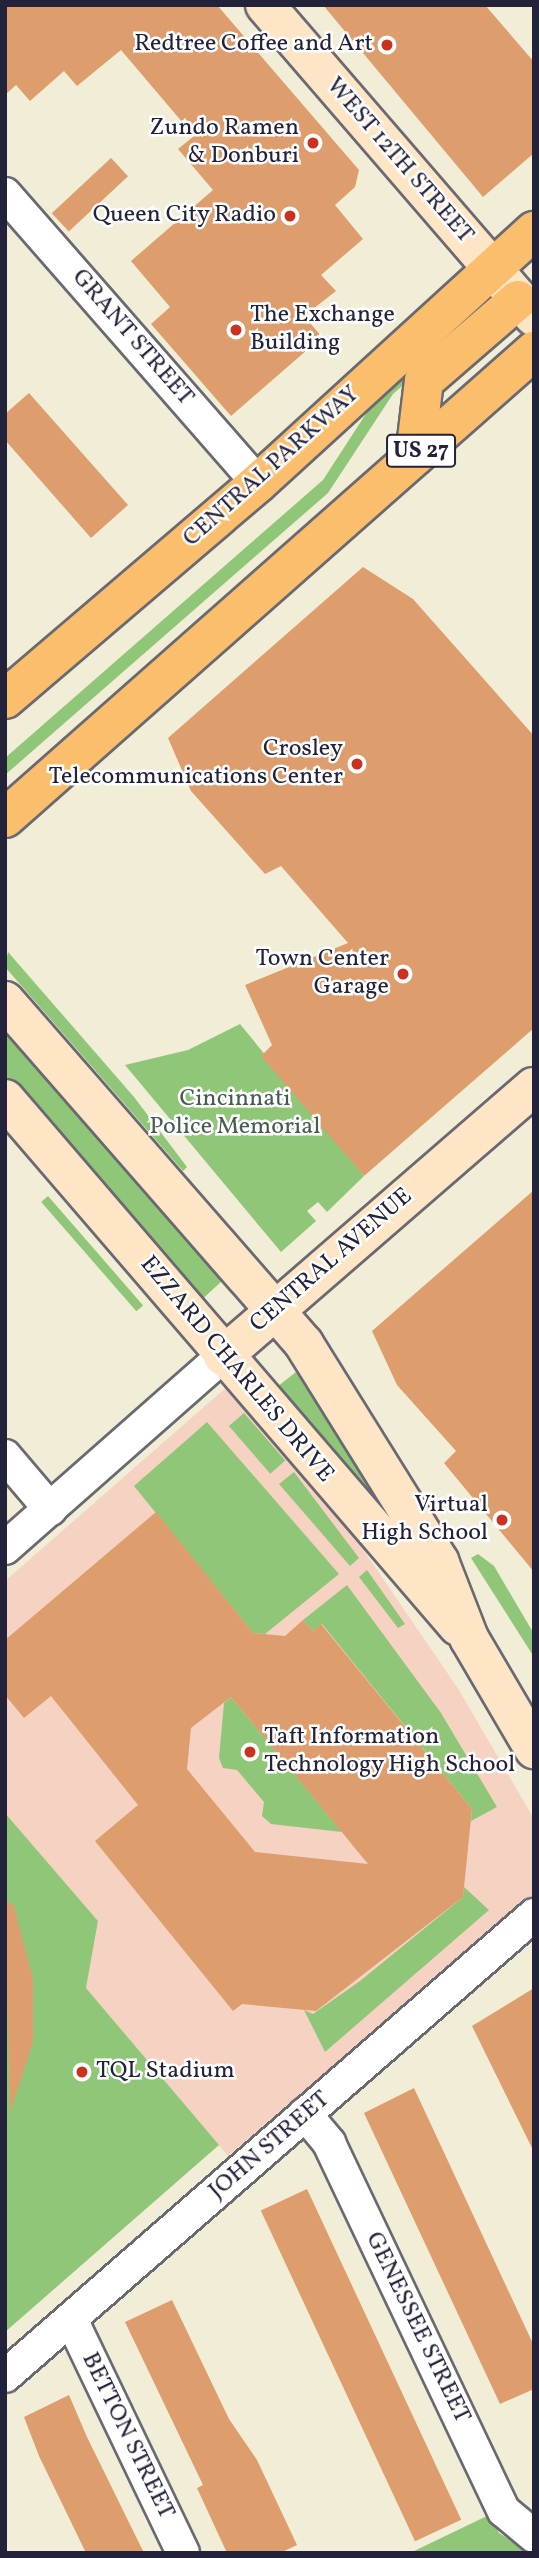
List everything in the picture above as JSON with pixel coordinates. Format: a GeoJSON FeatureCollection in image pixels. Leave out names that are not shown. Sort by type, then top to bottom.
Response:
{"type":"FeatureCollection","features":[{"type":"Feature","properties":{"kind":"main road","name":"WEST 12TH STREET"},"geometry":{"type":"LineString","coordinates":[[265,5],[526,308]]}},
{"type":"Feature","properties":{"kind":"main road","name":"CENTRAL PARKWAY"},"geometry":{"type":"LineString","coordinates":[[5,699],[258,482],[534,231]]}},
{"type":"Feature","properties":{"kind":"main road"},"geometry":{"type":"LineString","coordinates":[[415,456],[424,381],[526,308]]}},
{"type":"Feature","properties":{"kind":"main road","name":"US 27"},"geometry":{"type":"LineString","coordinates":[[5,818],[534,351]]}},
{"type":"Feature","properties":{"kind":"main road","name":"EZZARD CHARLES DRIVE"},"geometry":{"type":"LineString","coordinates":[[5,1001],[276,1310],[439,1561],[469,1638],[534,1749]]}},
{"type":"Feature","properties":{"kind":"main road","name":"CENTRAL AVENUE"},"geometry":{"type":"LineString","coordinates":[[223,1356],[534,1087]]}},
{"type":"Feature","properties":{"kind":"main road","name":"EZZARD CHARLES DRIVE"},"geometry":{"type":"LineString","coordinates":[[5,1099],[223,1356],[469,1638]]}},
{"type":"Feature","properties":{"kind":"street","name":"GRANT STREET"},"geometry":{"type":"LineString","coordinates":[[5,194],[258,482]]}},
{"type":"Feature","properties":{"kind":"street","name":"CENTRAL AVENUE"},"geometry":{"type":"LineString","coordinates":[[5,1548],[223,1356]]}},
{"type":"Feature","properties":{"kind":"street"},"geometry":{"type":"LineString","coordinates":[[5,1456],[50,1509]]}},
{"type":"Feature","properties":{"kind":"street","name":"JOHN STREET"},"geometry":{"type":"LineString","coordinates":[[5,2376],[534,1915]]}},
{"type":"Feature","properties":{"kind":"street","name":"GENESSEE STREET"},"geometry":{"type":"LineString","coordinates":[[305,2114],[329,2143],[504,2511],[534,2536]]}},
{"type":"Feature","properties":{"kind":"street","name":"BETTON STREET"},"geometry":{"type":"LineString","coordinates":[[71,2319],[183,2553]]}},
{"type":"Feature","properties":{"kind":"shaded area","name":"Taft Information Technology High School"},"geometry":{"type":"Polygon","coordinates":[[[229,1385],[345,1523],[459,1690],[534,1819],[534,1894],[228,2156],[86,1988],[98,1921],[5,1813],[5,1581],[229,1385]]]}},
{"type":"Feature","properties":{"kind":"green space"},"geometry":{"type":"Polygon","coordinates":[[[473,309],[480,317],[393,394],[328,493],[5,775],[5,758],[323,480],[384,386],[473,309]]]}},
{"type":"Feature","properties":{"kind":"green space"},"geometry":{"type":"Polygon","coordinates":[[[8,952],[134,1097],[187,1167],[183,1171],[5,967],[8,952]]]}},
{"type":"Feature","properties":{"kind":"green space","name":"Cincinnati Police Memorial"},"geometry":{"type":"Polygon","coordinates":[[[240,1024],[364,1176],[327,1212],[318,1202],[307,1211],[316,1221],[281,1252],[125,1065],[188,1050],[240,1024]]]}},
{"type":"Feature","properties":{"kind":"green space"},"geometry":{"type":"Polygon","coordinates":[[[5,1031],[222,1281],[198,1303],[5,1082],[5,1031]]]}},
{"type":"Feature","properties":{"kind":"green space"},"geometry":{"type":"Polygon","coordinates":[[[48,1196],[143,1305],[136,1311],[41,1202],[48,1196]]]}},
{"type":"Feature","properties":{"kind":"green space"},"geometry":{"type":"Polygon","coordinates":[[[296,1372],[407,1540],[273,1390],[296,1372]]]}},
{"type":"Feature","properties":{"kind":"green space"},"geometry":{"type":"Polygon","coordinates":[[[244,1413],[285,1461],[270,1474],[229,1426],[244,1413]]]}},
{"type":"Feature","properties":{"kind":"green space"},"geometry":{"type":"Polygon","coordinates":[[[207,1422],[339,1574],[265,1634],[253,1633],[134,1486],[207,1422]]]}},
{"type":"Feature","properties":{"kind":"green space"},"geometry":{"type":"Polygon","coordinates":[[[294,1472],[359,1558],[350,1566],[279,1484],[294,1472]]]}},
{"type":"Feature","properties":{"kind":"green space"},"geometry":{"type":"Polygon","coordinates":[[[478,1554],[494,1566],[534,1634],[534,1657],[471,1558],[478,1554]]]}},
{"type":"Feature","properties":{"kind":"green space"},"geometry":{"type":"Polygon","coordinates":[[[367,1570],[405,1624],[398,1628],[359,1577],[367,1570]]]}},
{"type":"Feature","properties":{"kind":"green space"},"geometry":{"type":"Polygon","coordinates":[[[347,1585],[441,1713],[497,1807],[471,1821],[472,1809],[322,1624],[313,1631],[303,1620],[347,1585]]]}},
{"type":"Feature","properties":{"kind":"green space"},"geometry":{"type":"Polygon","coordinates":[[[231,1697],[342,1832],[271,1824],[262,1816],[264,1802],[237,1770],[223,1768],[219,1758],[224,1703],[231,1697]]]}},
{"type":"Feature","properties":{"kind":"green space","name":"TQL Stadium"},"geometry":{"type":"Polygon","coordinates":[[[5,1813],[98,1921],[86,1988],[219,2145],[5,2332],[5,1813]]]}},
{"type":"Feature","properties":{"kind":"green space"},"geometry":{"type":"Polygon","coordinates":[[[464,1887],[489,1910],[325,2052],[304,2010],[313,2014],[360,1981],[463,1897],[464,1887]]]}},
{"type":"Feature","properties":{"kind":"green space"},"geometry":{"type":"Polygon","coordinates":[[[489,2515],[499,2533],[530,2553],[410,2553],[489,2515]]]}},
{"type":"Feature","properties":{"kind":"building"},"geometry":{"type":"Polygon","coordinates":[[[5,5],[217,5],[359,170],[355,187],[335,205],[363,239],[321,275],[336,291],[304,316],[322,337],[231,416],[151,324],[170,307],[131,261],[213,190],[178,149],[194,136],[121,50],[77,86],[64,71],[30,101],[16,85],[5,95],[5,5]]]}},
{"type":"Feature","properties":{"kind":"building"},"geometry":{"type":"Polygon","coordinates":[[[323,5],[485,5],[534,62],[534,153],[483,197],[323,5]]]}},
{"type":"Feature","properties":{"kind":"building"},"geometry":{"type":"Polygon","coordinates":[[[111,158],[128,176],[69,232],[52,213],[111,158]]]}},
{"type":"Feature","properties":{"kind":"building"},"geometry":{"type":"Polygon","coordinates":[[[29,393],[128,505],[91,538],[5,440],[5,414],[29,393]]]}},
{"type":"Feature","properties":{"kind":"building"},"geometry":{"type":"Polygon","coordinates":[[[363,567],[413,599],[534,736],[534,1028],[364,1176],[261,1056],[272,1045],[245,985],[348,943],[281,866],[265,874],[191,791],[168,738],[363,567]]]}},
{"type":"Feature","properties":{"kind":"building"},"geometry":{"type":"Polygon","coordinates":[[[534,1190],[534,1572],[444,1463],[456,1451],[397,1385],[372,1331],[534,1190]]]}},
{"type":"Feature","properties":{"kind":"building"},"geometry":{"type":"Polygon","coordinates":[[[156,1512],[253,1633],[285,1636],[303,1620],[313,1631],[321,1624],[472,1809],[463,1897],[316,2011],[242,2004],[233,2011],[95,1841],[138,1805],[51,1696],[24,1718],[5,1695],[5,1640],[156,1512]],[[231,1697],[191,1728],[187,1769],[255,1852],[368,1864],[231,1697]]]}},
{"type":"Feature","properties":{"kind":"building"},"geometry":{"type":"Polygon","coordinates":[[[13,1903],[33,1979],[33,2042],[10,2113],[5,1904],[13,1903]]]}},
{"type":"Feature","properties":{"kind":"building"},"geometry":{"type":"Polygon","coordinates":[[[534,1988],[534,2152],[472,2026],[534,1988]]]}},
{"type":"Feature","properties":{"kind":"building"},"geometry":{"type":"Polygon","coordinates":[[[414,2088],[534,2346],[534,2389],[500,2404],[364,2113],[414,2088]]]}},
{"type":"Feature","properties":{"kind":"building"},"geometry":{"type":"Polygon","coordinates":[[[307,2189],[461,2520],[415,2541],[261,2211],[307,2189]]]}},
{"type":"Feature","properties":{"kind":"building"},"geometry":{"type":"Polygon","coordinates":[[[172,2300],[229,2419],[257,2460],[297,2545],[280,2553],[227,2553],[197,2488],[203,2485],[125,2322],[172,2300]]]}},
{"type":"Feature","properties":{"kind":"building"},"geometry":{"type":"Polygon","coordinates":[[[69,2395],[144,2553],[86,2553],[39,2456],[24,2417],[69,2395]]]}},
{"type":"Feature","properties":{"kind":"place","name":"Redtree Coffee and Art"},"geometry":{"type":"Point","coordinates":[387,45]}},
{"type":"Feature","properties":{"kind":"place","name":"Zundo Ramen & Donburi"},"geometry":{"type":"Point","coordinates":[313,143]}},
{"type":"Feature","properties":{"kind":"place","name":"Queen City Radio"},"geometry":{"type":"Point","coordinates":[290,216]}},
{"type":"Feature","properties":{"kind":"place","name":"The Exchange Building"},"geometry":{"type":"Point","coordinates":[236,330]}},
{"type":"Feature","properties":{"kind":"place","name":"Crosley Telecommunications Center"},"geometry":{"type":"Point","coordinates":[357,764]}},
{"type":"Feature","properties":{"kind":"place","name":"Town Center Garage"},"geometry":{"type":"Point","coordinates":[403,974]}},
{"type":"Feature","properties":{"kind":"place","name":"Virtual High School"},"geometry":{"type":"Point","coordinates":[502,1520]}},
{"type":"Feature","properties":{"kind":"place","name":"Taft Information Technology High School"},"geometry":{"type":"Point","coordinates":[250,1752]}},
{"type":"Feature","properties":{"kind":"place","name":"TQL Stadium"},"geometry":{"type":"Point","coordinates":[82,2072]}}]}
